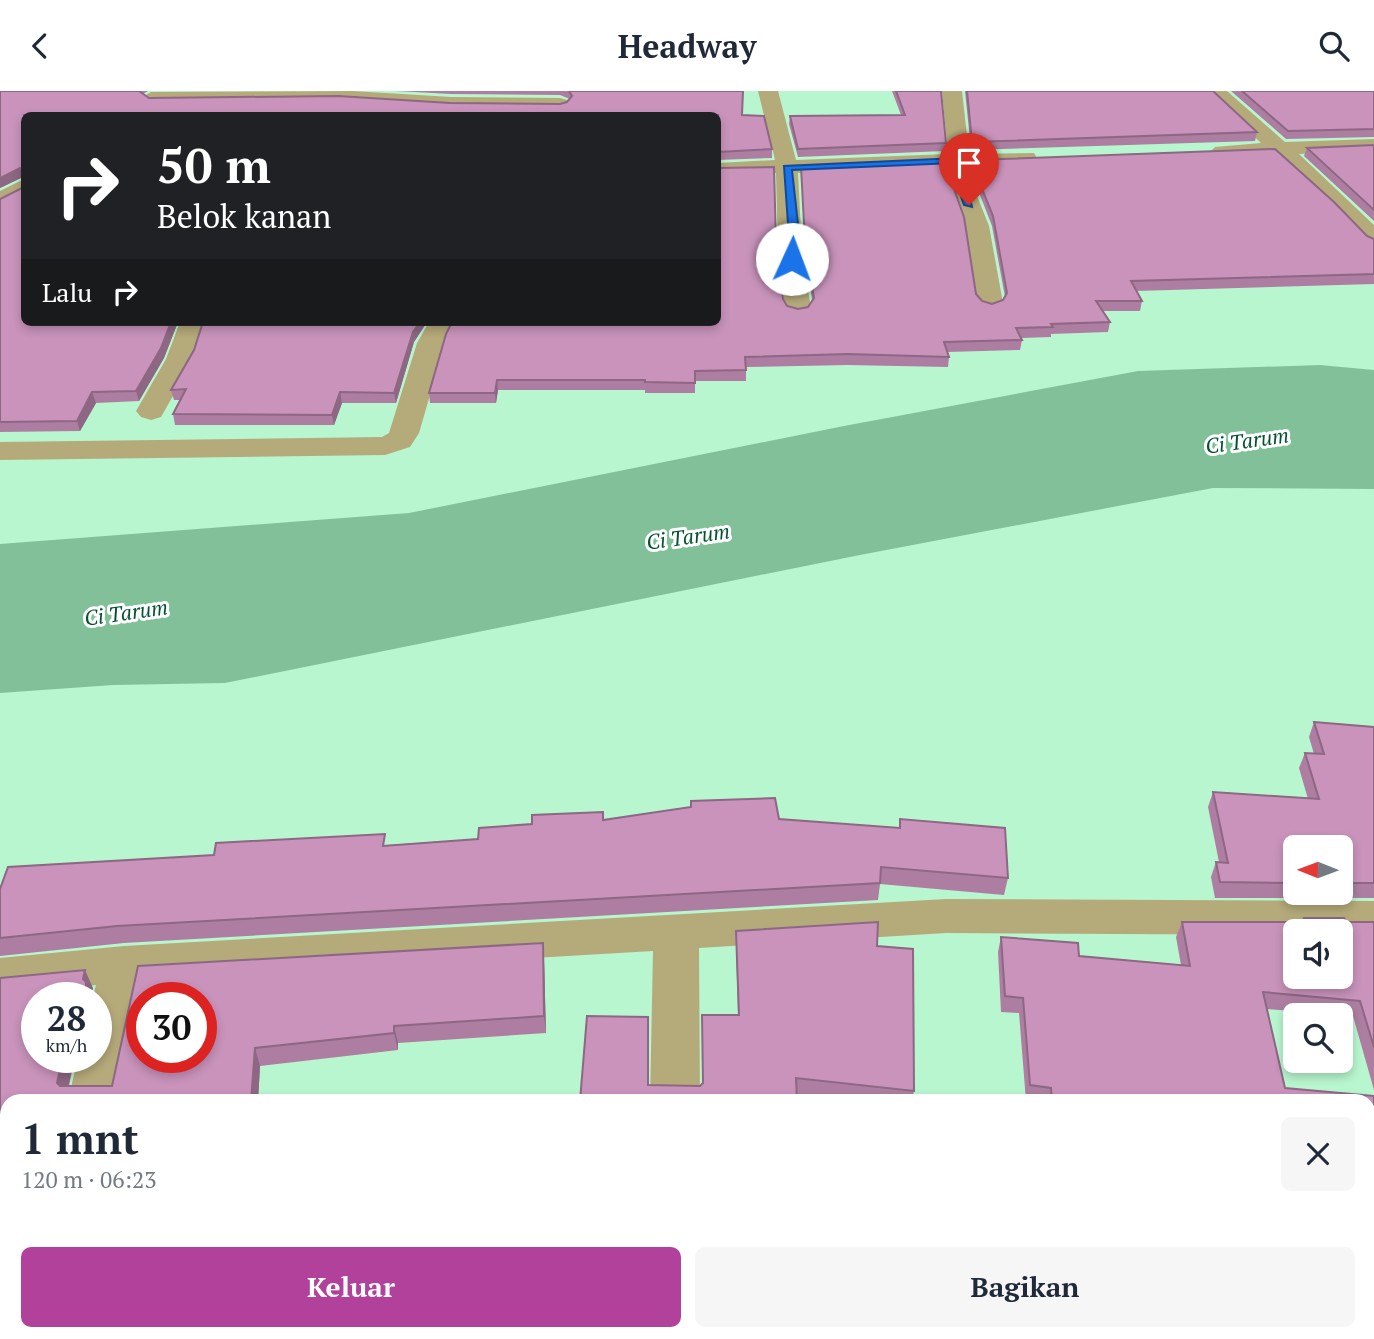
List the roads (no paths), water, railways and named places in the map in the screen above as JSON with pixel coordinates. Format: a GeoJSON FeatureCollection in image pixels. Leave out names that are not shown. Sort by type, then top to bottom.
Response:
{"type":"FeatureCollection","features":[{"type":"Feature","properties":{"kind":"street"},"geometry":{"type":"LineString","coordinates":[[768,91],[787,168],[793,224],[790,244],[798,308]]}},
{"type":"Feature","properties":{"kind":"street"},"geometry":{"type":"LineString","coordinates":[[952,91],[961,183],[977,226],[990,303]]}},
{"type":"Feature","properties":{"kind":"street"},"geometry":{"type":"LineString","coordinates":[[1216,91],[1340,204],[1374,239]]}},
{"type":"Feature","properties":{"kind":"street"},"geometry":{"type":"LineString","coordinates":[[151,98],[339,96],[451,103],[560,104]]}},
{"type":"Feature","properties":{"kind":"street"},"geometry":{"type":"LineString","coordinates":[[1199,152],[1374,145]]}},
{"type":"Feature","properties":{"kind":"street"},"geometry":{"type":"LineString","coordinates":[[721,169],[1051,157]]}},
{"type":"Feature","properties":{"kind":"street"},"geometry":{"type":"LineString","coordinates":[[0,200],[20,175]]}},
{"type":"Feature","properties":{"kind":"street"},"geometry":{"type":"LineString","coordinates":[[151,411],[180,359],[192,326]]}},
{"type":"Feature","properties":{"kind":"street"},"geometry":{"type":"LineString","coordinates":[[0,451],[385,446],[399,441],[404,433],[431,343],[440,326]]}},
{"type":"Feature","properties":{"kind":"street"},"geometry":{"type":"LineString","coordinates":[[0,975],[124,964],[946,916],[1374,918]]}},
{"type":"Feature","properties":{"kind":"street"},"geometry":{"type":"LineString","coordinates":[[675,1094],[676,930]]}},
{"type":"Feature","properties":{"kind":"street"},"geometry":{"type":"LineString","coordinates":[[95,1094],[124,964]]}},
{"type":"Feature","properties":{"kind":"water","name":"Ci Tarum"},"geometry":{"type":"Polygon","coordinates":[[[1320,365],[1374,370],[1374,489],[1213,488],[860,555],[225,683],[113,685],[0,693],[0,544],[409,513],[844,426],[1138,371],[1320,365]]]}}]}
